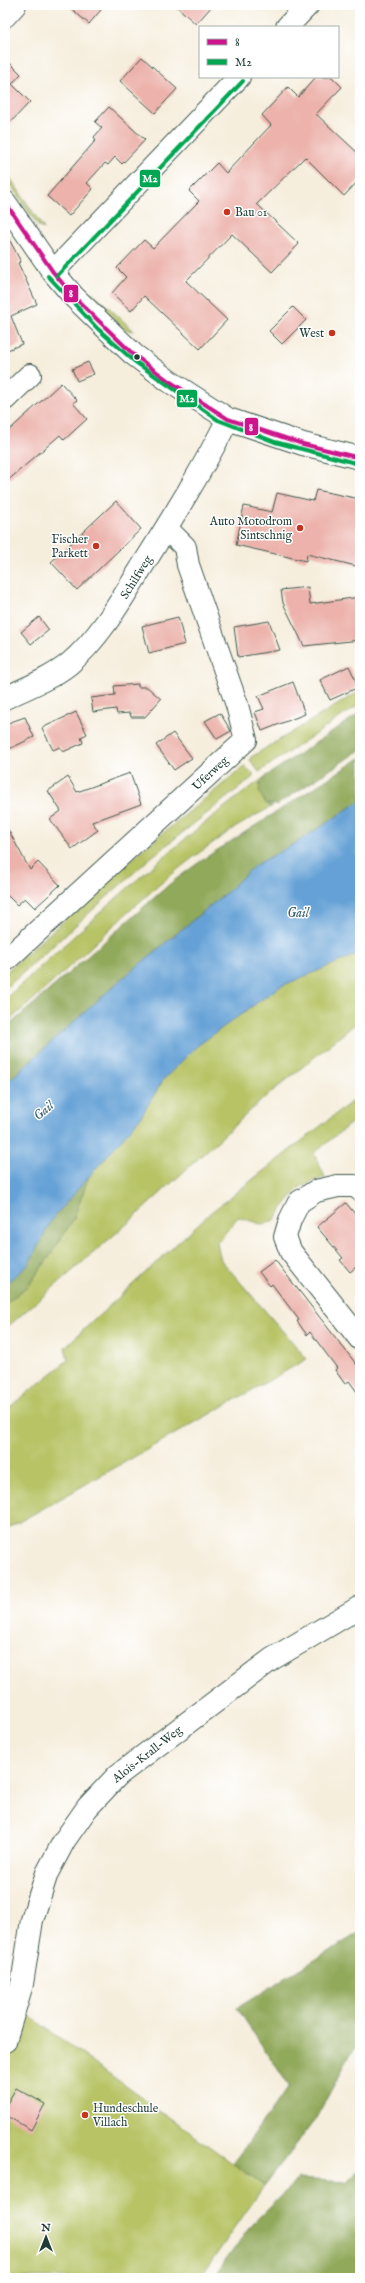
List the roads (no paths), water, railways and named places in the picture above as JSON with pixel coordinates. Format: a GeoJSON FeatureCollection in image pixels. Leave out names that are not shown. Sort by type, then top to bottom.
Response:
{"type":"FeatureCollection","features":[{"type":"Feature","properties":{"kind":"street"},"geometry":{"type":"LineString","coordinates":[[5,16],[15,5]]}},
{"type":"Feature","properties":{"kind":"street"},"geometry":{"type":"LineString","coordinates":[[288,26],[308,5]]}},
{"type":"Feature","properties":{"kind":"street"},"geometry":{"type":"LineString","coordinates":[[53,272],[238,78]]}},
{"type":"Feature","properties":{"kind":"street"},"geometry":{"type":"LineString","coordinates":[[5,202],[53,272],[74,297],[134,354],[169,381],[228,419],[303,444],[360,458]]}},
{"type":"Feature","properties":{"kind":"street"},"geometry":{"type":"LineString","coordinates":[[5,398],[30,375]]}},
{"type":"Feature","properties":{"kind":"street","name":"Schilfweg"},"geometry":{"type":"LineString","coordinates":[[5,698],[49,677],[69,664],[94,637],[118,605],[166,528],[228,419]]}},
{"type":"Feature","properties":{"kind":"street","name":"Uferweg"},"geometry":{"type":"LineString","coordinates":[[5,961],[246,740],[237,705],[188,565],[185,547],[166,528]]}},
{"type":"Feature","properties":{"kind":"street"},"geometry":{"type":"LineString","coordinates":[[360,1190],[355,1186],[338,1186],[316,1191],[300,1202],[290,1220],[285,1237],[291,1252],[360,1339]]}},
{"type":"Feature","properties":{"kind":"street","name":"Alois-Krall-Weg"},"geometry":{"type":"LineString","coordinates":[[5,2041],[22,1984],[32,1920],[46,1873],[64,1842],[88,1808],[118,1775],[272,1659],[360,1607]]}},
{"type":"Feature","properties":{"kind":"water","name":"Gail"},"geometry":{"type":"Polygon","coordinates":[[[360,801],[360,953],[279,987],[197,1046],[163,1080],[140,1118],[52,1219],[28,1265],[5,1284],[5,1084],[117,983],[227,892],[254,866],[301,840],[360,801]]]}},
{"type":"Feature","properties":{"kind":"place","name":"Bau 01"},"geometry":{"type":"Point","coordinates":[227,212]}},
{"type":"Feature","properties":{"kind":"place","name":"West"},"geometry":{"type":"Point","coordinates":[332,333]}},
{"type":"Feature","properties":{"kind":"place","name":"Auto Motodrom Sintschnig"},"geometry":{"type":"Point","coordinates":[300,528]}},
{"type":"Feature","properties":{"kind":"place","name":"Fischer Parkett"},"geometry":{"type":"Point","coordinates":[96,546]}},
{"type":"Feature","properties":{"kind":"place","name":"Hundeschule Villach"},"geometry":{"type":"Point","coordinates":[85,2115]}}]}
